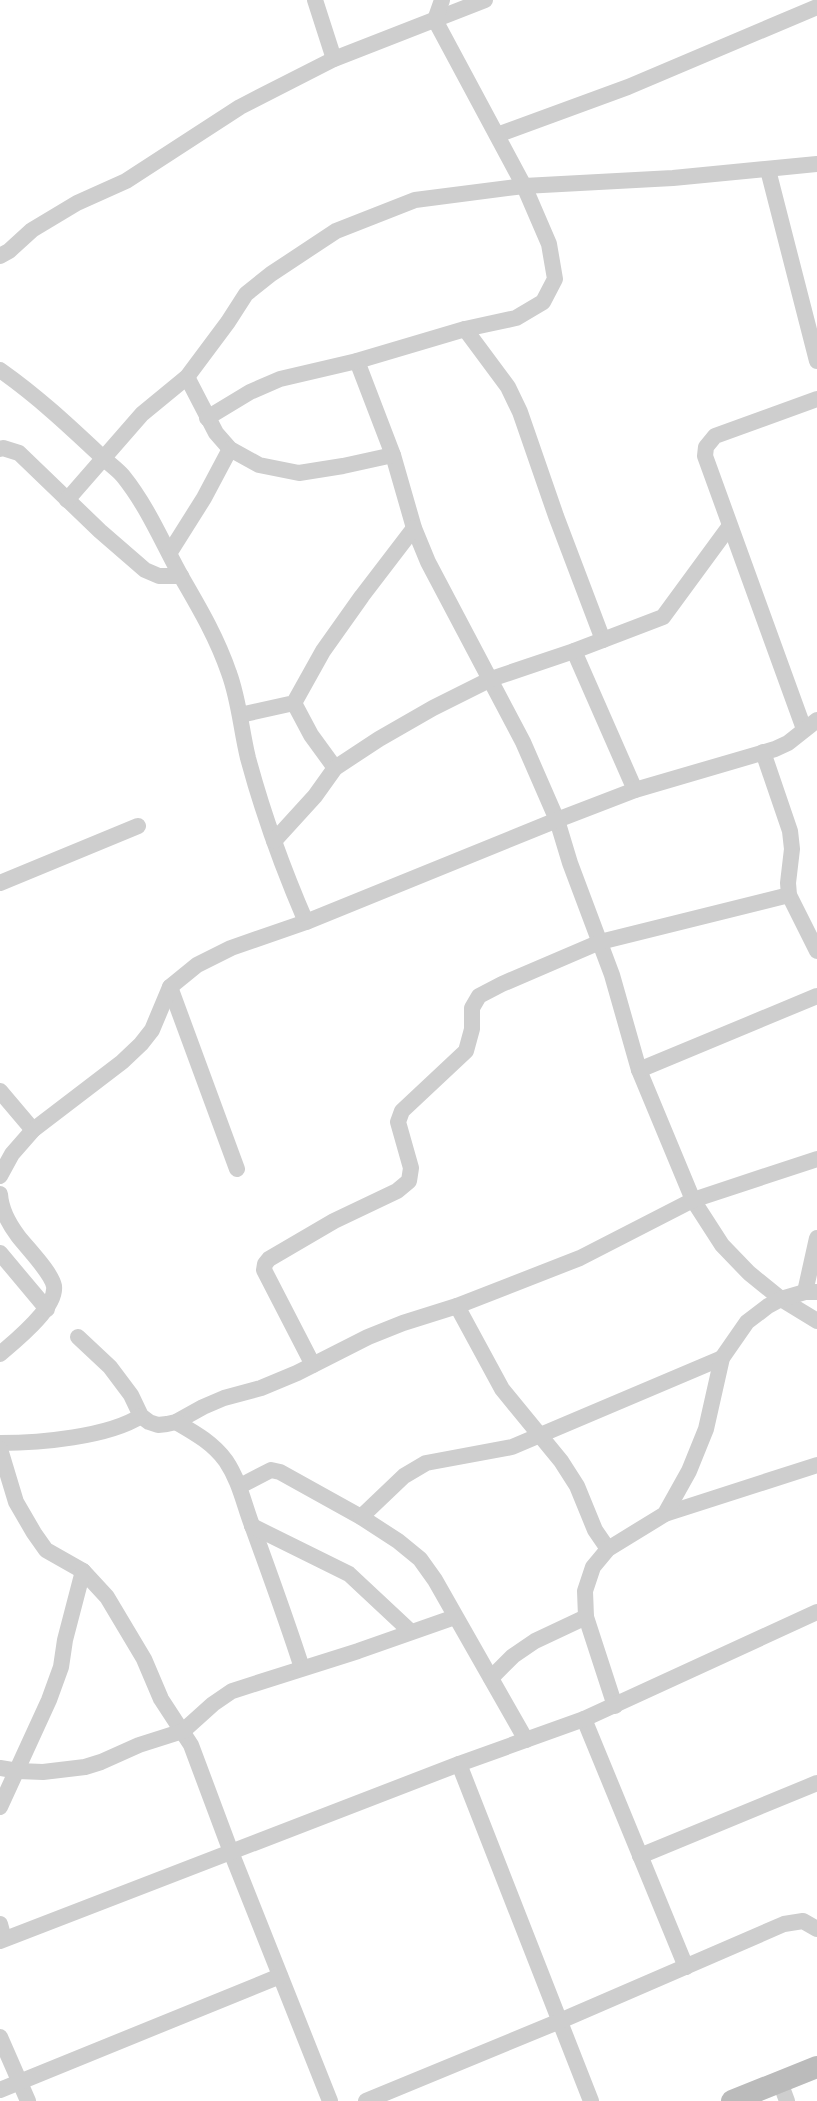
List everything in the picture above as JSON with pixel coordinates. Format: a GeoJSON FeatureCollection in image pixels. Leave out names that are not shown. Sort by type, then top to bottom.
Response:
{"type":"FeatureCollection","features":[{"type":"Feature","properties":{"kind":"street"},"geometry":{"type":"LineString","coordinates":[[315,0],[334,59]]}},
{"type":"Feature","properties":{"kind":"street"},"geometry":{"type":"LineString","coordinates":[[208,418],[250,392],[280,379],[357,361],[465,329],[516,318],[543,302],[555,280],[549,244],[524,186],[435,20],[442,0]]}},
{"type":"Feature","properties":{"kind":"street"},"geometry":{"type":"LineString","coordinates":[[0,256],[9,251],[32,230],[77,203],[126,181],[240,107],[334,59],[484,0]]}},
{"type":"Feature","properties":{"kind":"street"},"geometry":{"type":"LineString","coordinates":[[497,135],[628,88],[817,7]]}},
{"type":"Feature","properties":{"kind":"street"},"geometry":{"type":"LineString","coordinates":[[67,500],[142,414],[186,376],[228,322],[246,294],[271,274],[336,231],[415,200],[524,186],[672,178],[817,164]]}},
{"type":"Feature","properties":{"kind":"street"},"geometry":{"type":"LineString","coordinates":[[768,170],[817,361]]}},
{"type":"Feature","properties":{"kind":"street"},"geometry":{"type":"LineString","coordinates":[[465,329],[508,387],[520,412],[556,516],[603,640]]}},
{"type":"Feature","properties":{"kind":"street"},"geometry":{"type":"LineString","coordinates":[[357,361],[393,455],[414,528],[428,562],[523,742],[557,820],[570,863],[612,975],[639,1070],[693,1200],[722,1245],[749,1273],[781,1299],[817,1322]]}},
{"type":"Feature","properties":{"kind":"street"},"geometry":{"type":"LineString","coordinates":[[0,370],[42,400],[122,475],[142,503],[170,552],[181,576],[209,623],[229,673],[248,756],[274,841],[286,876],[306,922]]}},
{"type":"Feature","properties":{"kind":"street"},"geometry":{"type":"LineString","coordinates":[[186,376],[216,433],[230,450],[259,465],[299,473],[344,466],[393,455]]}},
{"type":"Feature","properties":{"kind":"street"},"geometry":{"type":"LineString","coordinates":[[0,1176],[12,1154],[33,1130],[122,1062],[141,1044],[152,1030],[170,987],[197,965],[231,948],[306,922],[635,790],[788,743],[811,724],[729,527],[705,456],[706,447],[715,436],[817,399]]}},
{"type":"Feature","properties":{"kind":"street"},"geometry":{"type":"LineString","coordinates":[[0,448],[19,453],[67,500],[145,570],[159,576],[181,576]]}},
{"type":"Feature","properties":{"kind":"street"},"geometry":{"type":"LineString","coordinates":[[170,552],[204,498],[230,450]]}},
{"type":"Feature","properties":{"kind":"street"},"geometry":{"type":"LineString","coordinates":[[274,841],[315,796],[335,768],[379,739],[433,708],[491,679],[574,651],[663,617],[729,527]]}},
{"type":"Feature","properties":{"kind":"street"},"geometry":{"type":"LineString","coordinates":[[240,715],[294,703],[323,651],[414,528]]}},
{"type":"Feature","properties":{"kind":"street"},"geometry":{"type":"LineString","coordinates":[[574,651],[635,790]]}},
{"type":"Feature","properties":{"kind":"street"},"geometry":{"type":"LineString","coordinates":[[294,703],[311,734],[335,768]]}},
{"type":"Feature","properties":{"kind":"street"},"geometry":{"type":"LineString","coordinates":[[763,752],[790,831],[792,849],[788,884],[789,895],[817,951]]}},
{"type":"Feature","properties":{"kind":"street"},"geometry":{"type":"LineString","coordinates":[[0,883],[138,826]]}},
{"type":"Feature","properties":{"kind":"street"},"geometry":{"type":"LineString","coordinates":[[313,1365],[264,1270],[265,1264],[269,1258],[397,1190],[409,1181],[412,1168],[398,1122],[402,1111],[466,1051],[472,1029],[472,1008],[479,996],[502,984],[600,942],[789,895]]}},
{"type":"Feature","properties":{"kind":"street"},"geometry":{"type":"LineString","coordinates":[[170,987],[237,1169]]}},
{"type":"Feature","properties":{"kind":"street"},"geometry":{"type":"LineString","coordinates":[[639,1070],[817,996]]}},
{"type":"Feature","properties":{"kind":"street"},"geometry":{"type":"LineString","coordinates":[[0,1091],[33,1130]]}},
{"type":"Feature","properties":{"kind":"street"},"geometry":{"type":"LineString","coordinates":[[78,1337],[110,1367],[131,1395],[141,1416],[149,1422],[158,1425],[176,1422],[203,1406],[261,1388],[313,1365],[368,1337],[457,1306],[580,1258],[693,1200],[817,1159]]}},
{"type":"Feature","properties":{"kind":"street"},"geometry":{"type":"LineString","coordinates":[[0,1194],[9,1224],[48,1273],[54,1286],[54,1296],[47,1309],[0,1354]]}},
{"type":"Feature","properties":{"kind":"street"},"geometry":{"type":"LineString","coordinates":[[665,1514],[690,1471],[706,1429],[722,1358],[747,1322],[768,1306],[781,1299],[811,1292],[817,1238]]}},
{"type":"Feature","properties":{"kind":"street"},"geometry":{"type":"LineString","coordinates":[[0,1253],[47,1309]]}},
{"type":"Feature","properties":{"kind":"street"},"geometry":{"type":"LineString","coordinates":[[457,1306],[502,1389],[561,1462],[577,1486],[595,1530],[608,1549]]}},
{"type":"Feature","properties":{"kind":"street"},"geometry":{"type":"LineString","coordinates":[[361,1517],[404,1476],[426,1463],[512,1447],[538,1434],[722,1358]]}},
{"type":"Feature","properties":{"kind":"street"},"geometry":{"type":"LineString","coordinates":[[0,1443],[56,1438],[110,1430],[141,1416]]}},
{"type":"Feature","properties":{"kind":"street"},"geometry":{"type":"LineString","coordinates":[[176,1422],[208,1441],[226,1460],[240,1486],[252,1526],[302,1668]]}},
{"type":"Feature","properties":{"kind":"street"},"geometry":{"type":"LineString","coordinates":[[0,1449],[16,1502],[34,1533],[46,1550],[82,1571],[107,1597],[144,1659],[161,1698],[183,1731],[198,1761],[231,1852],[330,2101]]}},
{"type":"Feature","properties":{"kind":"street"},"geometry":{"type":"LineString","coordinates":[[615,1706],[586,1617],[585,1591],[592,1567],[608,1549],[665,1514],[817,1465]]}},
{"type":"Feature","properties":{"kind":"street"},"geometry":{"type":"LineString","coordinates":[[240,1486],[271,1470],[280,1472],[361,1517],[420,1560],[435,1580],[526,1740]]}},
{"type":"Feature","properties":{"kind":"street"},"geometry":{"type":"LineString","coordinates":[[252,1526],[349,1574],[410,1631]]}},
{"type":"Feature","properties":{"kind":"street"},"geometry":{"type":"LineString","coordinates":[[0,1808],[50,1700],[61,1667],[65,1640],[82,1571]]}},
{"type":"Feature","properties":{"kind":"street"},"geometry":{"type":"LineString","coordinates":[[1,1935],[231,1852],[459,1764],[584,1719],[817,1612]]}},
{"type":"Feature","properties":{"kind":"street"},"geometry":{"type":"LineString","coordinates":[[0,1768],[43,1772],[85,1767],[101,1762],[139,1744],[183,1731],[213,1704],[232,1691],[358,1651],[455,1616]]}},
{"type":"Feature","properties":{"kind":"street"},"geometry":{"type":"LineString","coordinates":[[490,1678],[513,1656],[535,1641],[586,1617]]}},
{"type":"Feature","properties":{"kind":"street"},"geometry":{"type":"LineString","coordinates":[[584,1719],[686,1967]]}},
{"type":"Feature","properties":{"kind":"street"},"geometry":{"type":"LineString","coordinates":[[459,1764],[591,2101]]}},
{"type":"Feature","properties":{"kind":"street"},"geometry":{"type":"LineString","coordinates":[[640,1856],[817,1783]]}},
{"type":"Feature","properties":{"kind":"street"},"geometry":{"type":"LineString","coordinates":[[366,2101],[560,2021],[784,1924],[803,1922],[817,1929]]}},
{"type":"Feature","properties":{"kind":"street"},"geometry":{"type":"LineString","coordinates":[[0,2090],[280,1976]]}},
{"type":"Feature","properties":{"kind":"street"},"geometry":{"type":"LineString","coordinates":[[0,2037],[28,2101]]}},
{"type":"Feature","properties":{"kind":"street"},"geometry":{"type":"LineString","coordinates":[[732,2101],[783,2092],[817,2067]]}}]}
